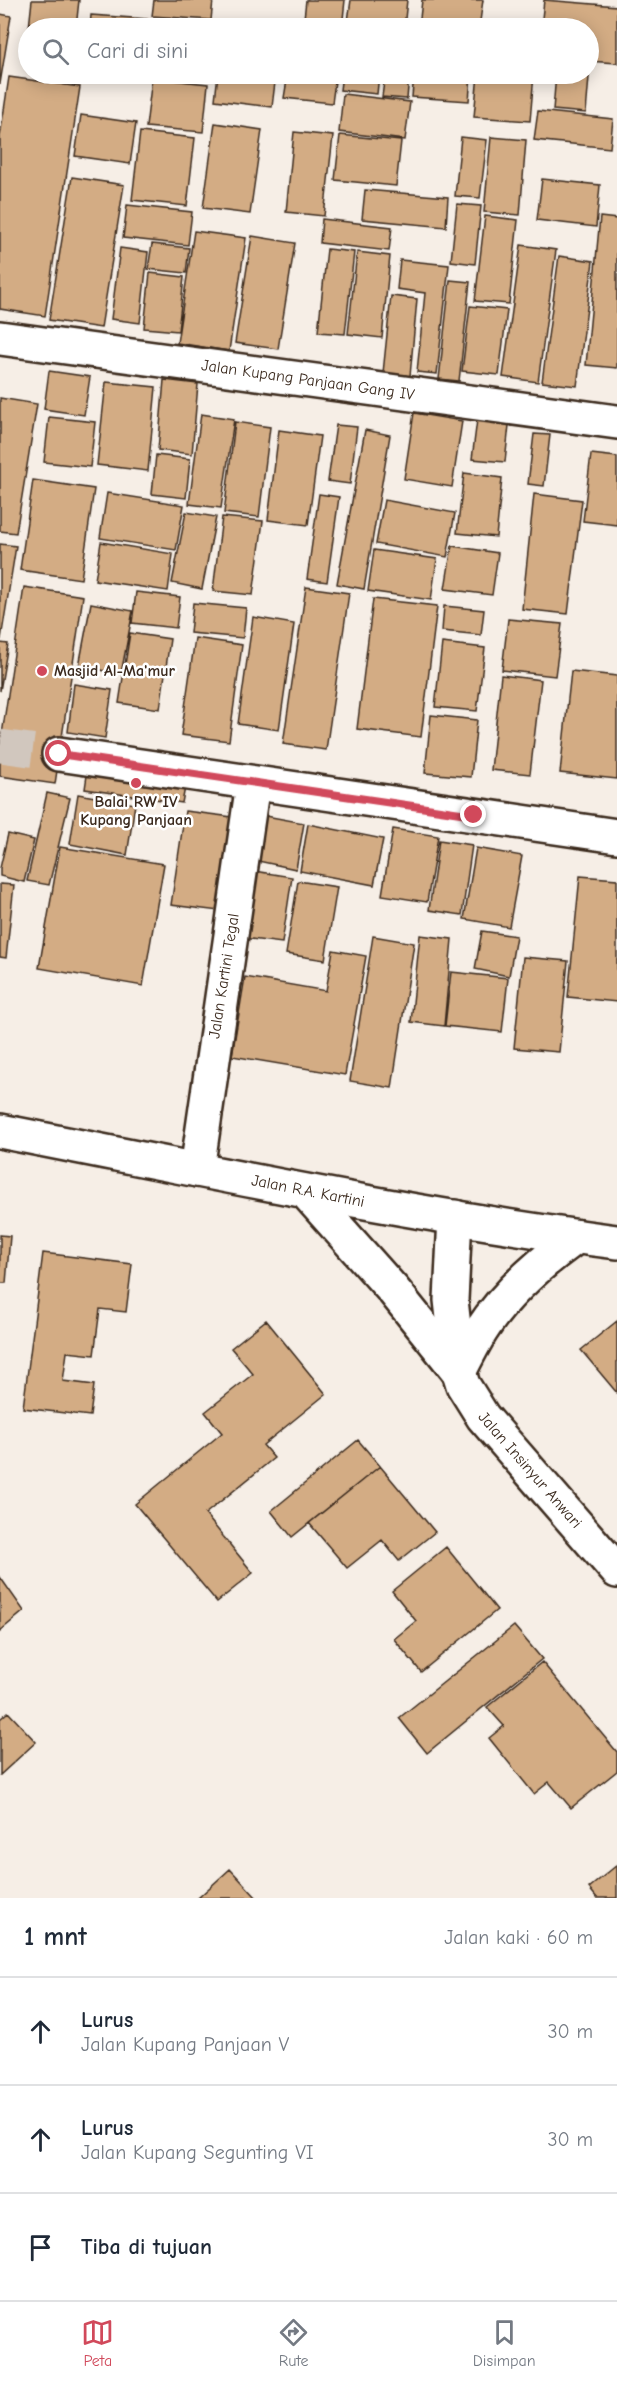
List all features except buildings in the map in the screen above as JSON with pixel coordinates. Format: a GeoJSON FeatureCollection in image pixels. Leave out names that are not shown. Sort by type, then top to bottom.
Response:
{"type":"FeatureCollection","features":[{"type":"Feature","properties":{"kind":"street","name":"Jalan Kupang Panjaan Gang IV"},"geometry":{"type":"LineString","coordinates":[[0,338],[617,422]]}},
{"type":"Feature","properties":{"kind":"street"},"geometry":{"type":"LineString","coordinates":[[59,754],[617,836]]}},
{"type":"Feature","properties":{"kind":"street","name":"Jalan Kartini Tegal"},"geometry":{"type":"LineString","coordinates":[[197,1170],[253,783]]}},
{"type":"Feature","properties":{"kind":"street","name":"Jalan R.A. Kartini"},"geometry":{"type":"LineString","coordinates":[[0,1131],[305,1191],[617,1242]]}},
{"type":"Feature","properties":{"kind":"street"},"geometry":{"type":"LineString","coordinates":[[305,1191],[394,1291],[459,1372],[481,1330],[509,1295],[545,1259],[576,1237]]}},
{"type":"Feature","properties":{"kind":"street","name":"Jalan Insinyur Anwari"},"geometry":{"type":"LineString","coordinates":[[455,1217],[451,1300],[459,1372],[463,1385],[483,1417],[617,1571]]}},
{"type":"Feature","properties":{"kind":"tunnel"},"geometry":{"type":"LineString","coordinates":[[0,746],[59,754]]}},
{"type":"Feature","properties":{"kind":"place","name":"Masjid Al-Ma'mur"},"geometry":{"type":"Point","coordinates":[42,671]}},
{"type":"Feature","properties":{"kind":"place","name":"Balai RW IV Kupang Panjaan"},"geometry":{"type":"Point","coordinates":[136,783]}},
{"type":"Feature","properties":{"kind":"route"},"geometry":{"type":"LineString","coordinates":[[59,754],[474,815]]}}]}
